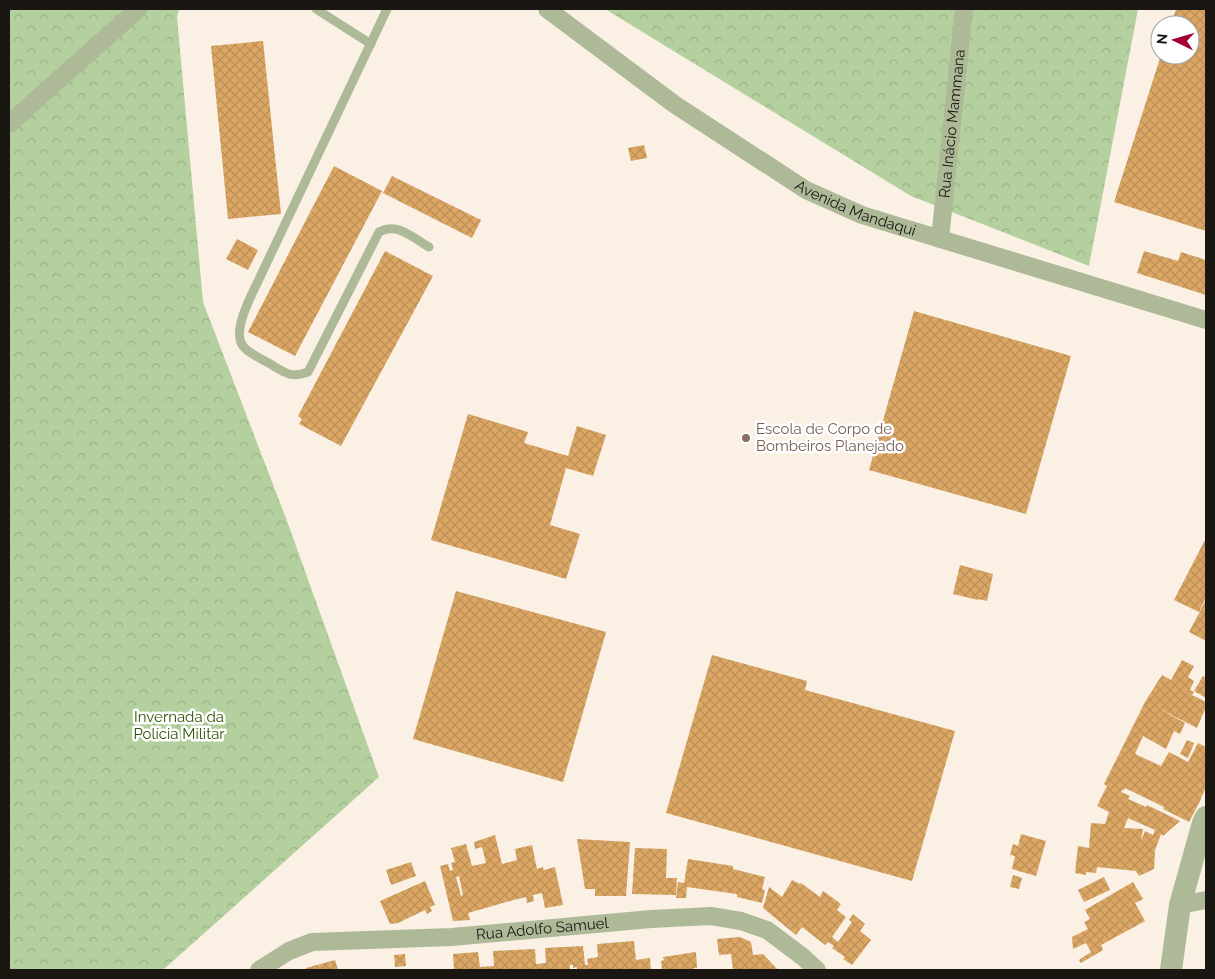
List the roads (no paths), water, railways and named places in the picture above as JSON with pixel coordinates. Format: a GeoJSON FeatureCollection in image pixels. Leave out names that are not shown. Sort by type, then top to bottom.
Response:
{"type":"FeatureCollection","features":[{"type":"Feature","properties":{"kind":"street"},"geometry":{"type":"LineString","coordinates":[[9,124],[138,9]]}},
{"type":"Feature","properties":{"kind":"street","name":"Avenida Mandaqui"},"geometry":{"type":"LineString","coordinates":[[547,9],[674,104],[806,190],[862,215],[1206,320]]}},
{"type":"Feature","properties":{"kind":"street","name":"Rua Inácio Mammana"},"geometry":{"type":"LineString","coordinates":[[940,239],[964,9]]}},
{"type":"Feature","properties":{"kind":"street"},"geometry":{"type":"LineString","coordinates":[[1171,970],[1180,905],[1206,816]]}},
{"type":"Feature","properties":{"kind":"street"},"geometry":{"type":"LineString","coordinates":[[1180,905],[1206,900]]}},
{"type":"Feature","properties":{"kind":"street","name":"Rua Adolfo Samuel"},"geometry":{"type":"LineString","coordinates":[[259,970],[289,950],[312,942],[452,937],[651,919],[711,916],[740,921],[767,930],[817,970]]}},
{"type":"Feature","properties":{"kind":"lane"},"geometry":{"type":"LineString","coordinates":[[316,9],[371,44]]}},
{"type":"Feature","properties":{"kind":"lane"},"geometry":{"type":"LineString","coordinates":[[387,9],[260,277],[241,322],[239,338],[244,347],[287,374],[297,376],[308,372],[379,232],[387,228],[396,228],[428,247]]}},
{"type":"Feature","properties":{"kind":"place","name":"Escola de Corpo de Bombeiros Planejado"},"geometry":{"type":"Point","coordinates":[746,438]}},
{"type":"Feature","properties":{"kind":"park label","name":"Invernada da Polícia Militar"},"geometry":{"type":"Point","coordinates":[179,726]}}]}
